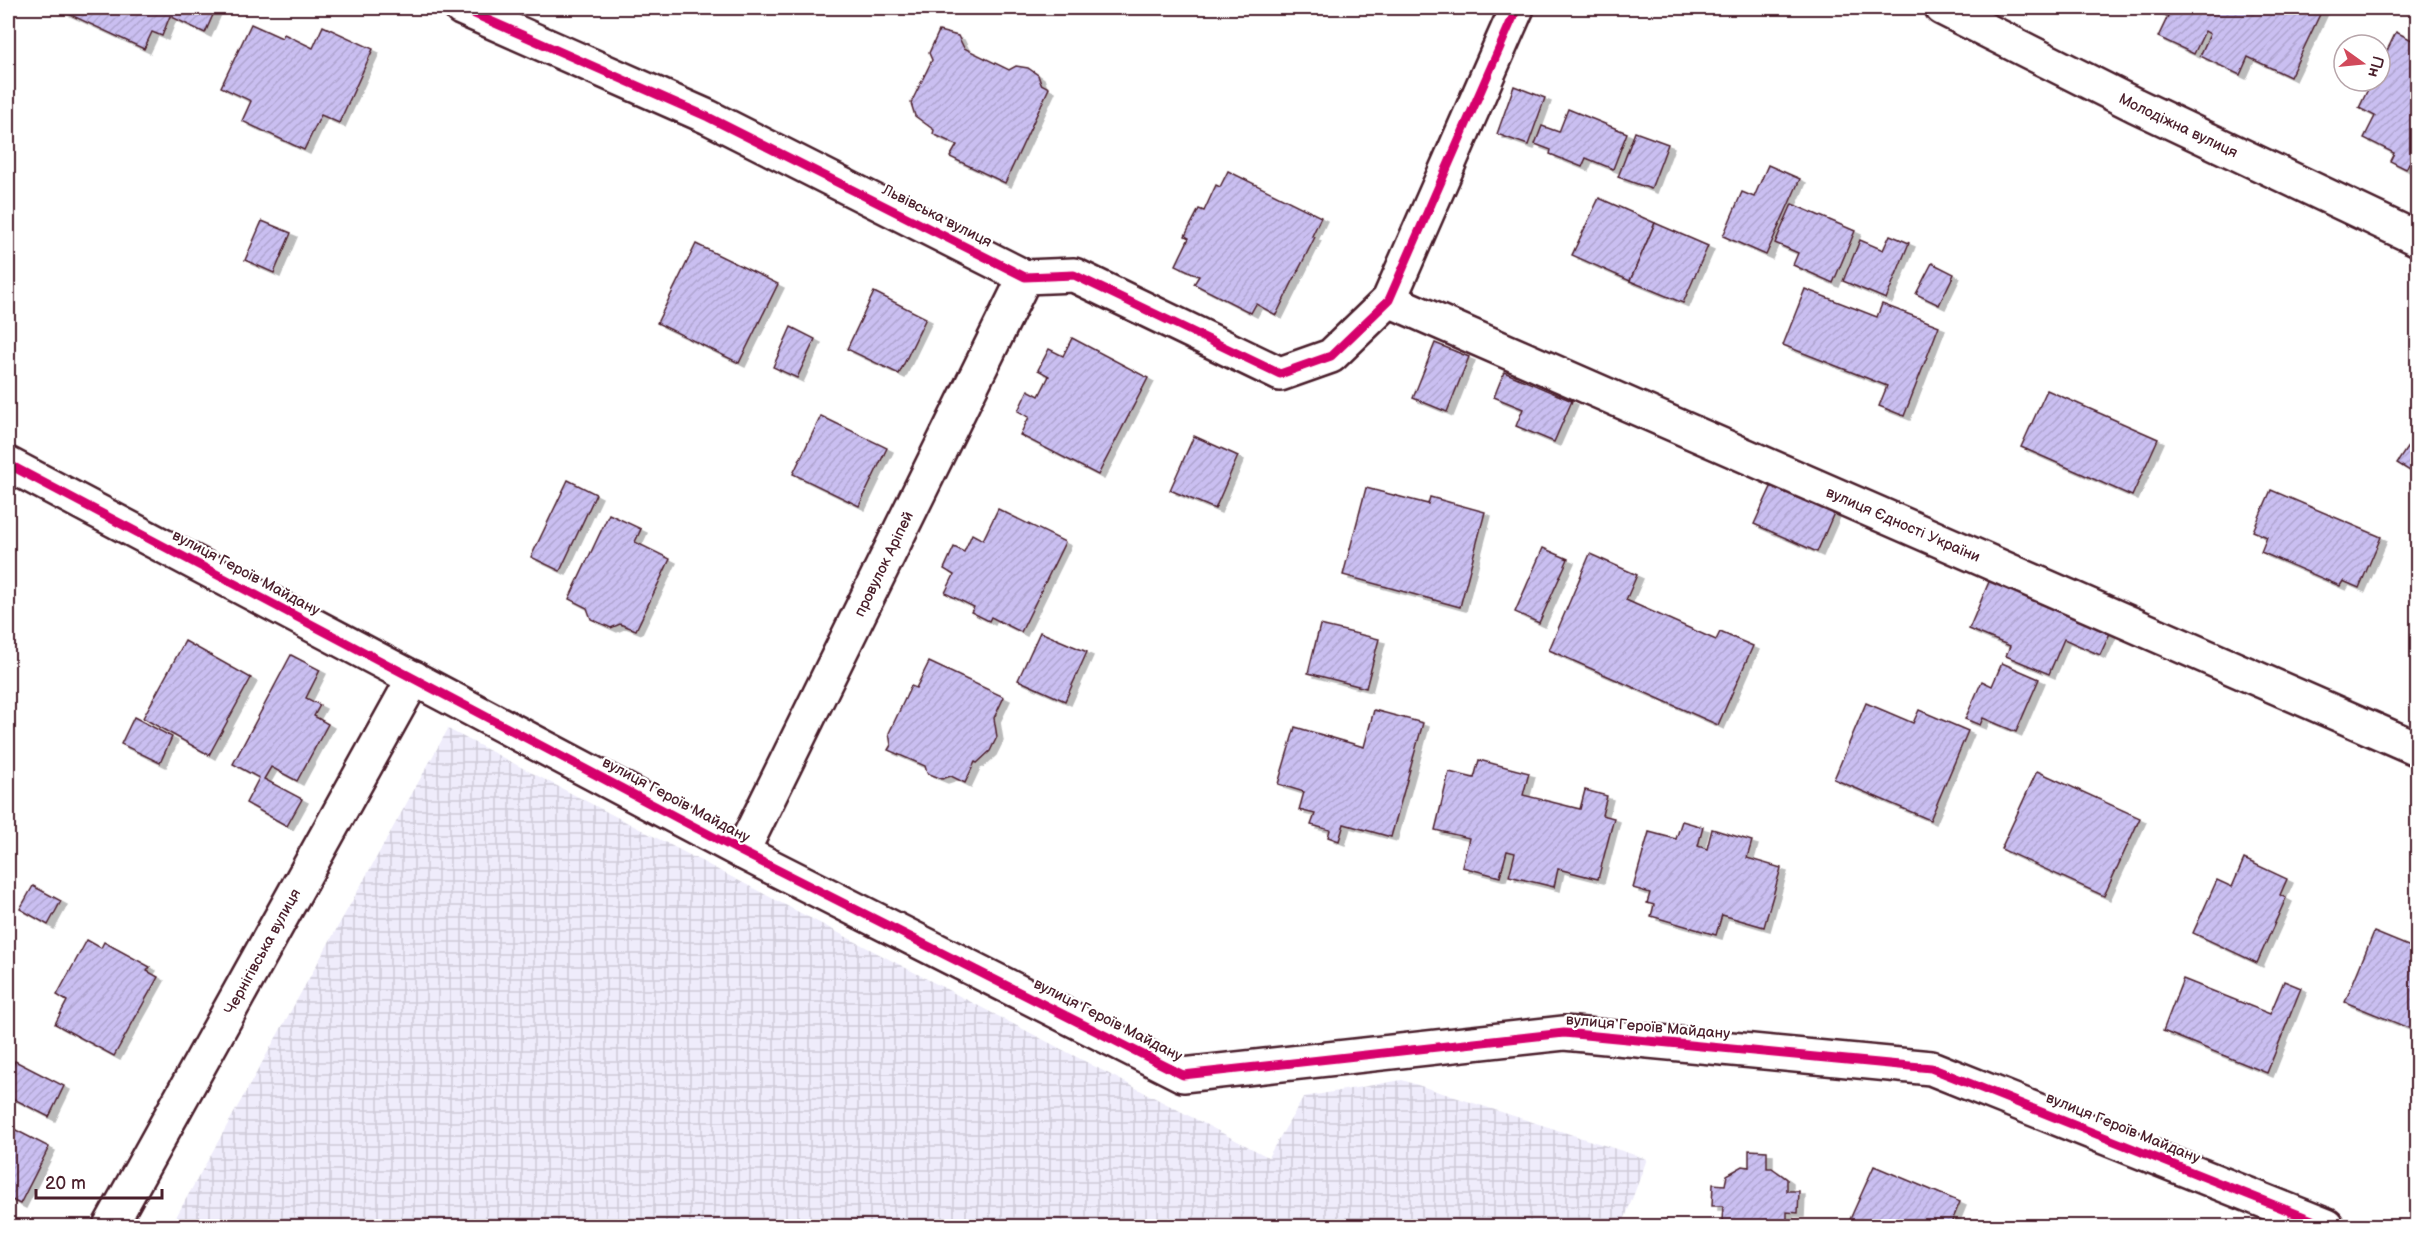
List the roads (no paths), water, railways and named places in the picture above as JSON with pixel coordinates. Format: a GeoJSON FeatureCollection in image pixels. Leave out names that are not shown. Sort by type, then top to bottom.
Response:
{"type":"FeatureCollection","features":[{"type":"Feature","properties":{"kind":"street","name":"Львівська вулиця"},"geometry":{"type":"LineString","coordinates":[[461,8],[708,117],[1025,277],[1074,275],[1280,374],[1331,356],[1389,300]]}},
{"type":"Feature","properties":{"kind":"street"},"geometry":{"type":"LineString","coordinates":[[1389,300],[1517,8]]}},
{"type":"Feature","properties":{"kind":"street","name":"Молодіжна вулиця"},"geometry":{"type":"LineString","coordinates":[[1942,8],[2135,105],[2418,239]]}},
{"type":"Feature","properties":{"kind":"street","name":"провулок Аріпей"},"geometry":{"type":"LineString","coordinates":[[742,852],[1025,277]]}},
{"type":"Feature","properties":{"kind":"street","name":"вулиця Єдності України"},"geometry":{"type":"LineString","coordinates":[[1389,300],[2418,749]]}},
{"type":"Feature","properties":{"kind":"street","name":"вулиця Героїв Майдану"},"geometry":{"type":"LineString","coordinates":[[8,464],[742,852],[1183,1075],[1564,1033],[1931,1068],[2327,1227]]}},
{"type":"Feature","properties":{"kind":"street","name":"Чернігівська вулиця"},"geometry":{"type":"LineString","coordinates":[[110,1227],[414,678]]}}]}
